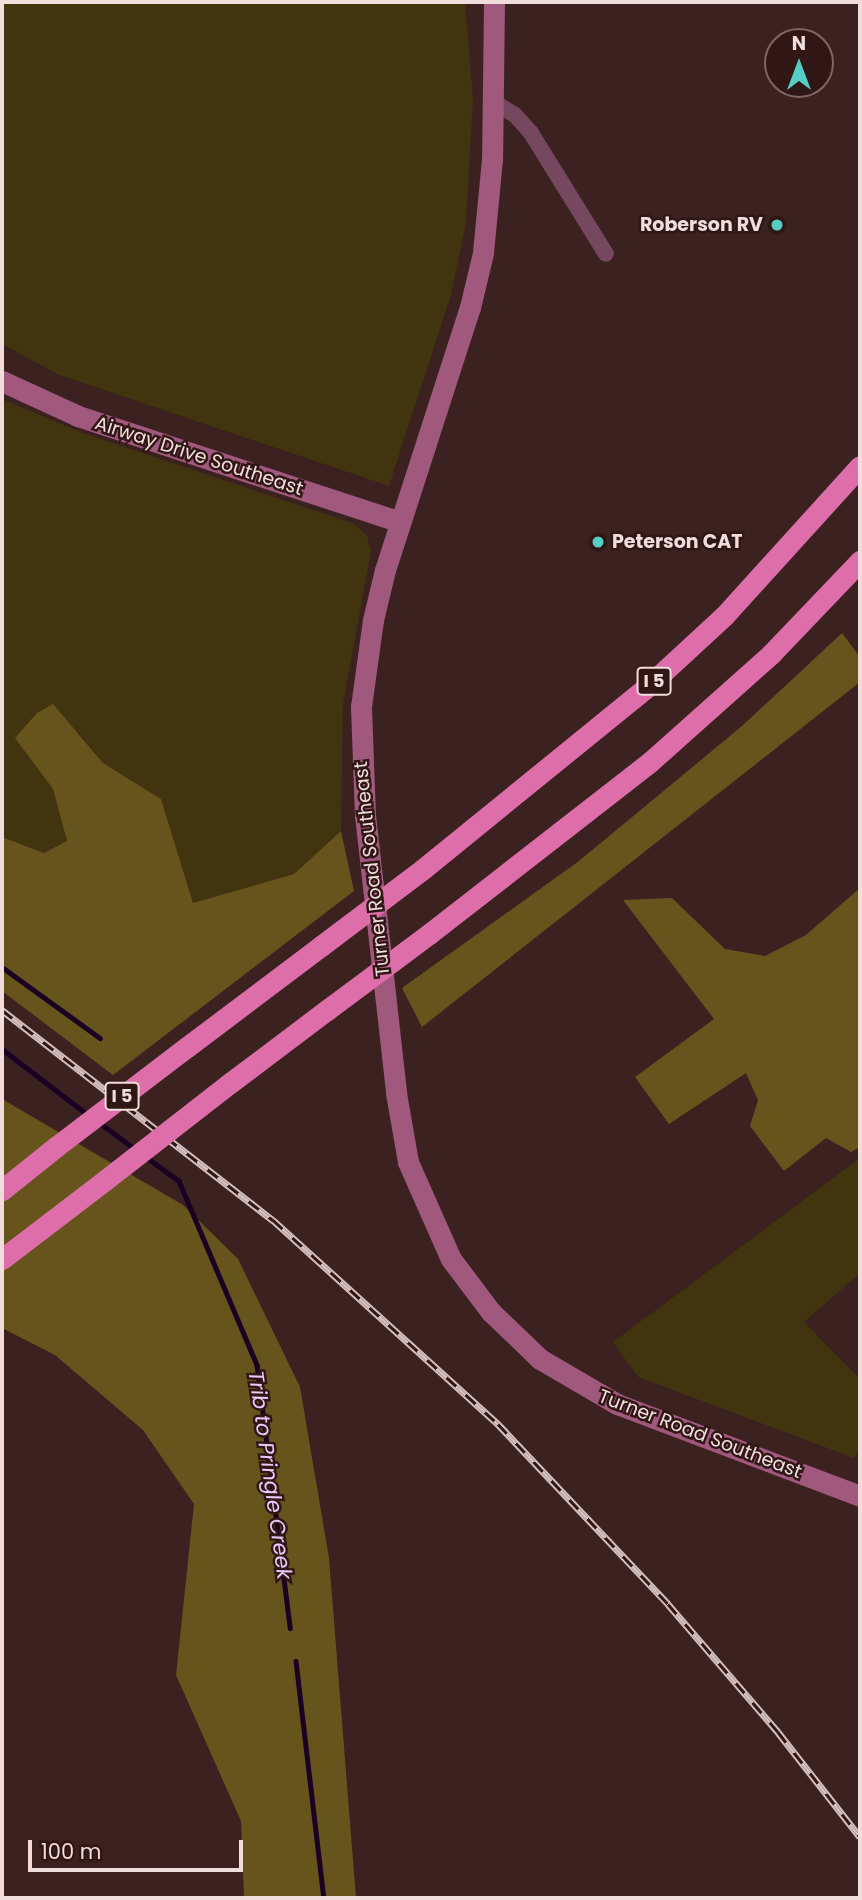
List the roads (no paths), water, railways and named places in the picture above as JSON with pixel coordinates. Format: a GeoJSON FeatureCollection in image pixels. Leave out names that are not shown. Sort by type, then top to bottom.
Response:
{"type":"FeatureCollection","features":[{"type":"Feature","properties":{"kind":"highway","name":"I 5"},"geometry":{"type":"LineString","coordinates":[[2,1190],[423,869],[647,687],[724,616],[860,466]]}},
{"type":"Feature","properties":{"kind":"highway"},"geometry":{"type":"LineString","coordinates":[[2,1259],[429,934],[651,761],[771,654],[860,561]]}},
{"type":"Feature","properties":{"kind":"main road","name":"Turner Road Southeast"},"geometry":{"type":"LineString","coordinates":[[494,2],[490,204],[483,253],[470,307],[400,522],[366,660],[361,770],[396,1093],[408,1162],[433,1227],[491,1312],[540,1359],[571,1380],[617,1404],[860,1496]]}},
{"type":"Feature","properties":{"kind":"main road","name":"Airway Drive Southeast"},"geometry":{"type":"LineString","coordinates":[[2,381],[78,416],[400,522]]}},
{"type":"Feature","properties":{"kind":"street"},"geometry":{"type":"LineString","coordinates":[[494,102],[515,115],[531,133],[606,254]]}},
{"type":"Feature","properties":{"kind":"waterway"},"geometry":{"type":"LineString","coordinates":[[2,967],[100,1038]]}},
{"type":"Feature","properties":{"kind":"waterway","name":"Trib to Pringle Creek"},"geometry":{"type":"LineString","coordinates":[[2,1049],[87,1114]]}},
{"type":"Feature","properties":{"kind":"waterway","name":"Trib to Pringle Creek"},"geometry":{"type":"LineString","coordinates":[[100,1123],[135,1149]]}},
{"type":"Feature","properties":{"kind":"waterway","name":"Trib to Pringle Creek"},"geometry":{"type":"LineString","coordinates":[[145,1156],[179,1181],[257,1365],[290,1628]]}},
{"type":"Feature","properties":{"kind":"waterway","name":"Trib to Pringle Creek"},"geometry":{"type":"LineString","coordinates":[[296,1661],[324,1898]]}},
{"type":"Feature","properties":{"kind":"railway"},"geometry":{"type":"LineString","coordinates":[[2,1010],[273,1220],[498,1424],[668,1604],[778,1732],[860,1837]]}},
{"type":"Feature","properties":{"kind":"place","name":"Roberson RV"},"geometry":{"type":"Point","coordinates":[777,225]}},
{"type":"Feature","properties":{"kind":"place","name":"Peterson CAT"},"geometry":{"type":"Point","coordinates":[598,542]}}]}
